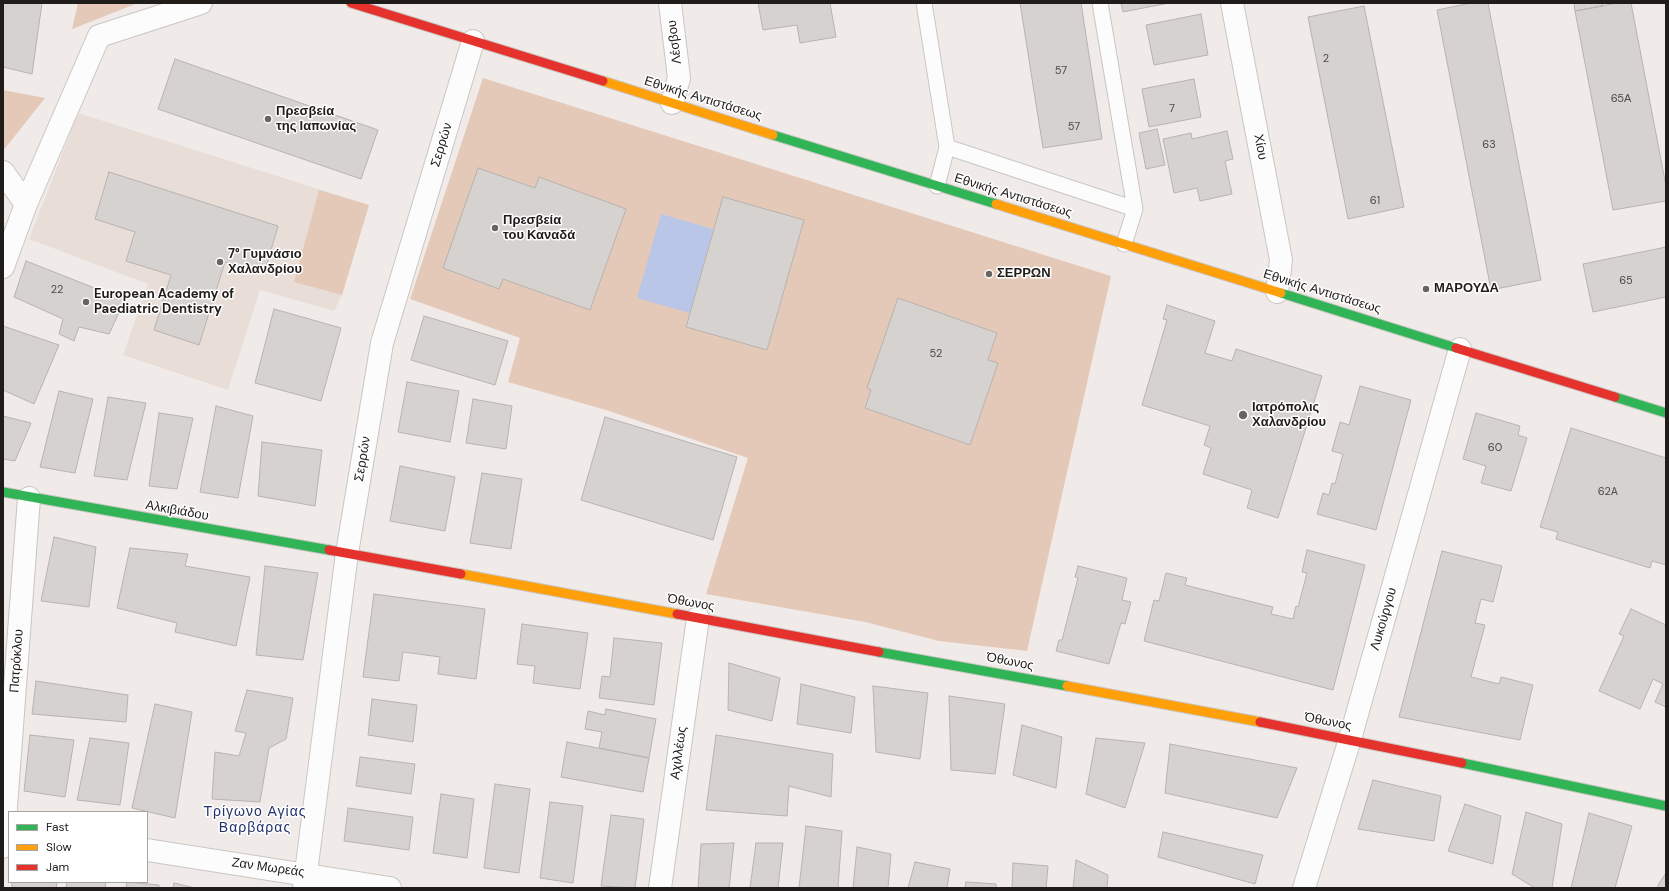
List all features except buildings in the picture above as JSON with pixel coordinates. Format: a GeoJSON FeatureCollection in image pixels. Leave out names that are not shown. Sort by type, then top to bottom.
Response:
{"type":"FeatureCollection","features":[{"type":"Feature","properties":{"kind":"street"},"geometry":{"type":"LineString","coordinates":[[3,267],[26,204],[100,36],[201,3]]}},
{"type":"Feature","properties":{"kind":"street","name":"Εθνικής Αντιστάσεως"},"geometry":{"type":"LineString","coordinates":[[351,3],[395,10],[474,41],[1666,413]]}},
{"type":"Feature","properties":{"kind":"street","name":"Λέσβου"},"geometry":{"type":"LineString","coordinates":[[670,3],[679,78],[672,103]]}},
{"type":"Feature","properties":{"kind":"street","name":"Χίου"},"geometry":{"type":"LineString","coordinates":[[1232,3],[1282,260],[1277,292]]}},
{"type":"Feature","properties":{"kind":"street","name":"Σερρών"},"geometry":{"type":"LineString","coordinates":[[305,881],[347,553],[382,343],[474,41]]}},
{"type":"Feature","properties":{"kind":"street"},"geometry":{"type":"LineString","coordinates":[[3,172],[26,204]]}},
{"type":"Feature","properties":{"kind":"street","name":"Λυκούργου"},"geometry":{"type":"LineString","coordinates":[[1304,888],[1350,739],[1460,349]]}},
{"type":"Feature","properties":{"kind":"street","name":"Αλκιβιάδου"},"geometry":{"type":"LineString","coordinates":[[3,492],[29,498],[347,553]]}},
{"type":"Feature","properties":{"kind":"street","name":"Πατρόκλου"},"geometry":{"type":"LineString","coordinates":[[5,834],[29,498]]}},
{"type":"Feature","properties":{"kind":"street","name":"Όθωνος"},"geometry":{"type":"LineString","coordinates":[[347,553],[1350,739],[1666,806]]}},
{"type":"Feature","properties":{"kind":"street","name":"Αχιλλέως"},"geometry":{"type":"LineString","coordinates":[[660,888],[698,618]]}},
{"type":"Feature","properties":{"kind":"street","name":"Ζαν Μωρεάς"},"geometry":{"type":"LineString","coordinates":[[148,850],[305,881],[390,888]]}},
{"type":"Feature","properties":{"kind":"lane"},"geometry":{"type":"LineString","coordinates":[[924,3],[947,147],[937,186]]}},
{"type":"Feature","properties":{"kind":"lane"},"geometry":{"type":"LineString","coordinates":[[1100,3],[1135,209],[1124,244]]}},
{"type":"Feature","properties":{"kind":"lane"},"geometry":{"type":"LineString","coordinates":[[947,147],[1135,209]]}},
{"type":"Feature","properties":{"kind":"shaded area"},"geometry":{"type":"Polygon","coordinates":[[[78,3],[138,3],[72,29],[78,3]]]}},
{"type":"Feature","properties":{"kind":"shaded area"},"geometry":{"type":"Polygon","coordinates":[[[483,78],[1111,276],[1027,651],[939,641],[865,622],[706,594],[748,458],[606,410],[508,382],[520,338],[410,299],[483,78]]]}},
{"type":"Feature","properties":{"kind":"shaded area"},"geometry":{"type":"Polygon","coordinates":[[[3,90],[45,98],[3,151],[3,90]]]}},
{"type":"Feature","properties":{"kind":"shaded area","name":"7° Γυμνάσιο Χαλανδρίου"},"geometry":{"type":"Polygon","coordinates":[[[78,113],[369,205],[342,295],[334,311],[260,290],[228,390],[123,355],[148,284],[29,239],[78,113]]]}},
{"type":"Feature","properties":{"kind":"shaded area"},"geometry":{"type":"Polygon","coordinates":[[[319,190],[369,205],[342,295],[294,282],[319,190]]]}},
{"type":"Feature","properties":{"kind":"water"},"geometry":{"type":"Polygon","coordinates":[[[661,214],[713,229],[690,313],[637,298],[661,214]]]}},
{"type":"Feature","properties":{"kind":"traffic: fast"},"geometry":{"type":"LineString","coordinates":[[773,135],[996,204]]}},
{"type":"Feature","properties":{"kind":"traffic: fast"},"geometry":{"type":"LineString","coordinates":[[1281,293],[1456,348]]}},
{"type":"Feature","properties":{"kind":"traffic: fast"},"geometry":{"type":"LineString","coordinates":[[1615,397],[1666,413]]}},
{"type":"Feature","properties":{"kind":"traffic: fast"},"geometry":{"type":"LineString","coordinates":[[3,492],[329,550]]}},
{"type":"Feature","properties":{"kind":"traffic: fast"},"geometry":{"type":"LineString","coordinates":[[879,652],[1067,686]]}},
{"type":"Feature","properties":{"kind":"traffic: fast"},"geometry":{"type":"LineString","coordinates":[[1462,763],[1666,806]]}},
{"type":"Feature","properties":{"kind":"traffic: slow"},"geometry":{"type":"LineString","coordinates":[[603,81],[773,135]]}},
{"type":"Feature","properties":{"kind":"traffic: slow"},"geometry":{"type":"LineString","coordinates":[[996,204],[1281,293]]}},
{"type":"Feature","properties":{"kind":"traffic: slow"},"geometry":{"type":"LineString","coordinates":[[461,574],[677,614]]}},
{"type":"Feature","properties":{"kind":"traffic: slow"},"geometry":{"type":"LineString","coordinates":[[1067,686],[1260,722]]}},
{"type":"Feature","properties":{"kind":"traffic: jam"},"geometry":{"type":"LineString","coordinates":[[351,3],[603,81]]}},
{"type":"Feature","properties":{"kind":"traffic: jam"},"geometry":{"type":"LineString","coordinates":[[1456,348],[1615,397]]}},
{"type":"Feature","properties":{"kind":"traffic: jam"},"geometry":{"type":"LineString","coordinates":[[329,550],[461,574]]}},
{"type":"Feature","properties":{"kind":"traffic: jam"},"geometry":{"type":"LineString","coordinates":[[677,614],[879,652]]}},
{"type":"Feature","properties":{"kind":"traffic: jam"},"geometry":{"type":"LineString","coordinates":[[1260,722],[1462,763]]}},
{"type":"Feature","properties":{"kind":"place","name":"Πρεσβεία της Ιαπωνίας"},"geometry":{"type":"Point","coordinates":[268,119]}},
{"type":"Feature","properties":{"kind":"place","name":"Πρεσβεία του Καναδά"},"geometry":{"type":"Point","coordinates":[495,228]}},
{"type":"Feature","properties":{"kind":"place","name":"7° Γυμνάσιο Χαλανδρίου"},"geometry":{"type":"Point","coordinates":[220,262]}},
{"type":"Feature","properties":{"kind":"place","name":"ΣΕΡΡΩΝ"},"geometry":{"type":"Point","coordinates":[989,274]}},
{"type":"Feature","properties":{"kind":"place","name":"ΜΑΡΟΥΔΑ"},"geometry":{"type":"Point","coordinates":[1426,289]}},
{"type":"Feature","properties":{"kind":"place","name":"European Academy of Paediatric Dentistry"},"geometry":{"type":"Point","coordinates":[86,302]}},
{"type":"Feature","properties":{"kind":"place","name":"Ιατρόπολις Χαλανδρίου"},"geometry":{"type":"Point","coordinates":[1243,415]}},
{"type":"Feature","properties":{"kind":"district","name":"Τρίγωνο Αγίας Βαρβάρας"},"geometry":{"type":"Point","coordinates":[255,820]}}]}
